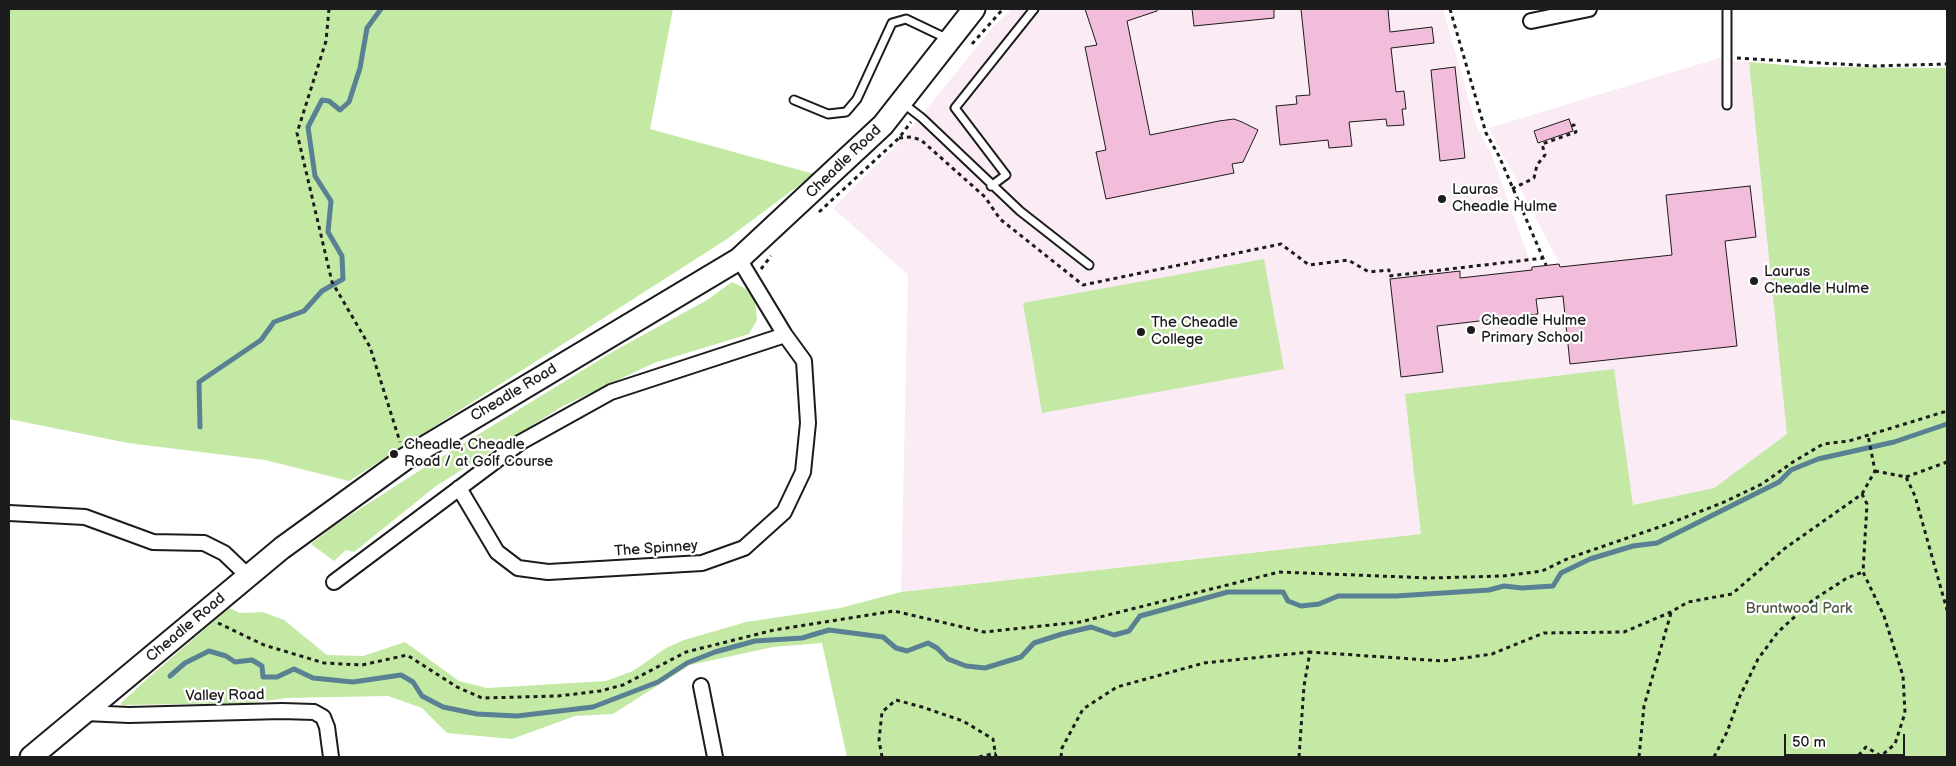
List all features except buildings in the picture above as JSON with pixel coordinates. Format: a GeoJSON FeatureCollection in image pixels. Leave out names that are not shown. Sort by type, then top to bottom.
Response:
{"type":"FeatureCollection","features":[{"type":"Feature","properties":{"kind":"main road","name":"Cheadle Road"},"geometry":{"type":"LineString","coordinates":[[31,757],[282,548],[405,459],[740,259],[861,148],[901,102],[974,9]]}},
{"type":"Feature","properties":{"kind":"street"},"geometry":{"type":"LineString","coordinates":[[1530,21],[1589,9]]}},
{"type":"Feature","properties":{"kind":"street","name":"The Spinney"},"geometry":{"type":"LineString","coordinates":[[459,488],[497,552],[518,568],[548,572],[702,563],[744,548],[784,512],[803,472],[808,423],[804,361],[784,335],[740,259]]}},
{"type":"Feature","properties":{"kind":"street"},"geometry":{"type":"LineString","coordinates":[[334,582],[521,442],[611,392],[784,335]]}},
{"type":"Feature","properties":{"kind":"street"},"geometry":{"type":"LineString","coordinates":[[9,513],[85,517],[153,542],[204,543],[224,553],[248,576]]}},
{"type":"Feature","properties":{"kind":"street"},"geometry":{"type":"LineString","coordinates":[[701,686],[715,757]]}},
{"type":"Feature","properties":{"kind":"street","name":"Valley Road"},"geometry":{"type":"LineString","coordinates":[[85,713],[130,715],[282,711],[314,712],[322,717],[328,727],[331,757]]}},
{"type":"Feature","properties":{"kind":"lane"},"geometry":{"type":"LineString","coordinates":[[991,186],[1006,175],[955,108],[1034,9]]}},
{"type":"Feature","properties":{"kind":"lane"},"geometry":{"type":"LineString","coordinates":[[1727,9],[1727,105]]}},
{"type":"Feature","properties":{"kind":"lane"},"geometry":{"type":"LineString","coordinates":[[794,100],[828,114],[846,112],[857,99],[892,23],[906,19],[950,40]]}},
{"type":"Feature","properties":{"kind":"lane"},"geometry":{"type":"LineString","coordinates":[[901,102],[922,118],[991,186],[1089,265]]}},
{"type":"Feature","properties":{"kind":"path"},"geometry":{"type":"LineString","coordinates":[[330,9],[326,41],[296,133],[332,282],[370,347],[405,459]]}},
{"type":"Feature","properties":{"kind":"path"},"geometry":{"type":"LineString","coordinates":[[1450,9],[1486,133],[1499,156],[1546,265]]}},
{"type":"Feature","properties":{"kind":"path"},"geometry":{"type":"LineString","coordinates":[[1726,56],[1844,66],[1947,64]]}},
{"type":"Feature","properties":{"kind":"path"},"geometry":{"type":"LineString","coordinates":[[1512,189],[1534,178],[1537,165],[1545,155],[1542,144],[1576,132],[1574,125],[1572,126]]}},
{"type":"Feature","properties":{"kind":"path"},"geometry":{"type":"LineString","coordinates":[[899,138],[911,137],[921,140],[985,197],[1000,219],[1083,285],[1281,244],[1309,265],[1348,260],[1369,272],[1389,270],[1389,276],[1544,258]]}},
{"type":"Feature","properties":{"kind":"path"},"geometry":{"type":"LineString","coordinates":[[207,611],[219,625],[255,641],[324,664],[362,665],[407,655],[457,687],[482,698],[567,695],[600,691],[623,685],[686,652],[766,632],[894,611],[984,632],[1080,622],[1279,572],[1430,578],[1503,576],[1542,571],[1569,558],[1722,503],[1762,484],[1823,444],[1849,441],[1947,411]]}},
{"type":"Feature","properties":{"kind":"path"},"geometry":{"type":"LineString","coordinates":[[1061,757],[1062,748],[1082,708],[1117,687],[1204,663],[1310,652],[1443,661],[1492,654],[1544,633],[1624,632],[1671,612],[1688,602],[1732,594],[1784,548],[1862,494],[1875,471],[1868,435]]}},
{"type":"Feature","properties":{"kind":"path"},"geometry":{"type":"LineString","coordinates":[[1875,471],[1906,477],[1947,462]]}},
{"type":"Feature","properties":{"kind":"path"},"geometry":{"type":"LineString","coordinates":[[1906,477],[1915,496],[1947,610]]}},
{"type":"Feature","properties":{"kind":"path"},"geometry":{"type":"LineString","coordinates":[[1858,757],[1866,747],[1881,756],[1895,744],[1905,713],[1903,676],[1884,616],[1863,572],[1867,504],[1862,494]]}},
{"type":"Feature","properties":{"kind":"path"},"geometry":{"type":"LineString","coordinates":[[1714,757],[1727,732],[1740,696],[1758,659],[1778,632],[1813,600],[1847,578],[1863,572]]}},
{"type":"Feature","properties":{"kind":"path"},"geometry":{"type":"LineString","coordinates":[[1639,757],[1644,706],[1671,612]]}},
{"type":"Feature","properties":{"kind":"path"},"geometry":{"type":"LineString","coordinates":[[1299,757],[1304,686],[1310,652]]}},
{"type":"Feature","properties":{"kind":"path"},"geometry":{"type":"LineString","coordinates":[[882,757],[879,740],[882,712],[896,700],[963,721],[993,739],[996,755],[979,757]]}},
{"type":"Feature","properties":{"kind":"shaded area","name":"The Cheadle College"},"geometry":{"type":"Polygon","coordinates":[[[1012,9],[1443,9],[1477,128],[1491,153],[1532,267],[1559,263],[1489,128],[1726,56],[1733,61],[1808,67],[1947,68],[1787,434],[1714,488],[1633,505],[1629,481],[1419,507],[1422,534],[901,592],[908,275],[833,208],[897,145],[993,27],[1012,9]]]}},
{"type":"Feature","properties":{"kind":"green space"},"geometry":{"type":"Polygon","coordinates":[[[9,9],[673,9],[650,129],[814,174],[727,239],[349,481],[265,460],[128,443],[9,419],[9,9]]]}},
{"type":"Feature","properties":{"kind":"green space","name":"Bruntwood Park"},"geometry":{"type":"Polygon","coordinates":[[[1749,62],[1808,67],[1947,68],[1947,757],[847,757],[822,643],[773,647],[690,665],[613,714],[575,716],[512,739],[447,733],[422,708],[388,696],[287,698],[250,703],[121,705],[147,679],[229,608],[240,613],[263,612],[284,620],[327,655],[363,656],[405,642],[459,681],[487,688],[606,681],[633,671],[666,648],[684,640],[746,622],[840,608],[901,592],[1421,534],[1405,394],[1614,369],[1633,505],[1714,488],[1787,434],[1749,62]]]}},
{"type":"Feature","properties":{"kind":"green space"},"geometry":{"type":"Polygon","coordinates":[[[1264,259],[1284,369],[1042,413],[1023,303],[1264,259]]]}},
{"type":"Feature","properties":{"kind":"green space"},"geometry":{"type":"Polygon","coordinates":[[[732,282],[746,289],[755,301],[757,320],[749,334],[654,363],[563,406],[436,486],[354,552],[346,550],[334,561],[311,544],[338,523],[422,469],[614,351],[707,300],[732,282]]]}},
{"type":"Feature","properties":{"kind":"waterway"},"geometry":{"type":"LineString","coordinates":[[200,427],[199,382],[261,340],[274,322],[304,311],[322,291],[343,279],[342,256],[328,232],[331,201],[315,176],[308,127],[322,100],[329,101],[340,110],[349,102],[360,68],[367,28],[381,9]]}},
{"type":"Feature","properties":{"kind":"waterway"},"geometry":{"type":"LineString","coordinates":[[170,676],[185,663],[209,651],[226,656],[235,662],[252,660],[262,666],[263,677],[277,677],[294,669],[313,678],[353,682],[401,675],[413,682],[422,696],[443,707],[477,714],[517,716],[593,707],[658,682],[687,663],[715,652],[755,641],[802,638],[829,630],[883,637],[896,648],[907,651],[928,643],[937,648],[948,659],[966,666],[985,668],[1021,657],[1034,643],[1062,634],[1091,627],[1114,635],[1129,631],[1140,616],[1228,592],[1283,592],[1288,601],[1301,606],[1319,604],[1338,596],[1396,596],[1489,590],[1504,586],[1522,588],[1553,586],[1561,573],[1590,559],[1633,546],[1657,543],[1779,482],[1791,470],[1818,459],[1894,442],[1947,424]]}},
{"type":"Feature","properties":{"kind":"place","name":"Lauras Cheadle Hulme"},"geometry":{"type":"Point","coordinates":[1442,199]}},
{"type":"Feature","properties":{"kind":"place","name":"Laurus Cheadle Hulme"},"geometry":{"type":"Point","coordinates":[1754,281]}},
{"type":"Feature","properties":{"kind":"place","name":"Cheadle Hulme Primary School"},"geometry":{"type":"Point","coordinates":[1471,330]}},
{"type":"Feature","properties":{"kind":"place","name":"The Cheadle College"},"geometry":{"type":"Point","coordinates":[1141,332]}},
{"type":"Feature","properties":{"kind":"place","name":"Cheadle, Cheadle Road / at Golf Course"},"geometry":{"type":"Point","coordinates":[394,454]}}]}
